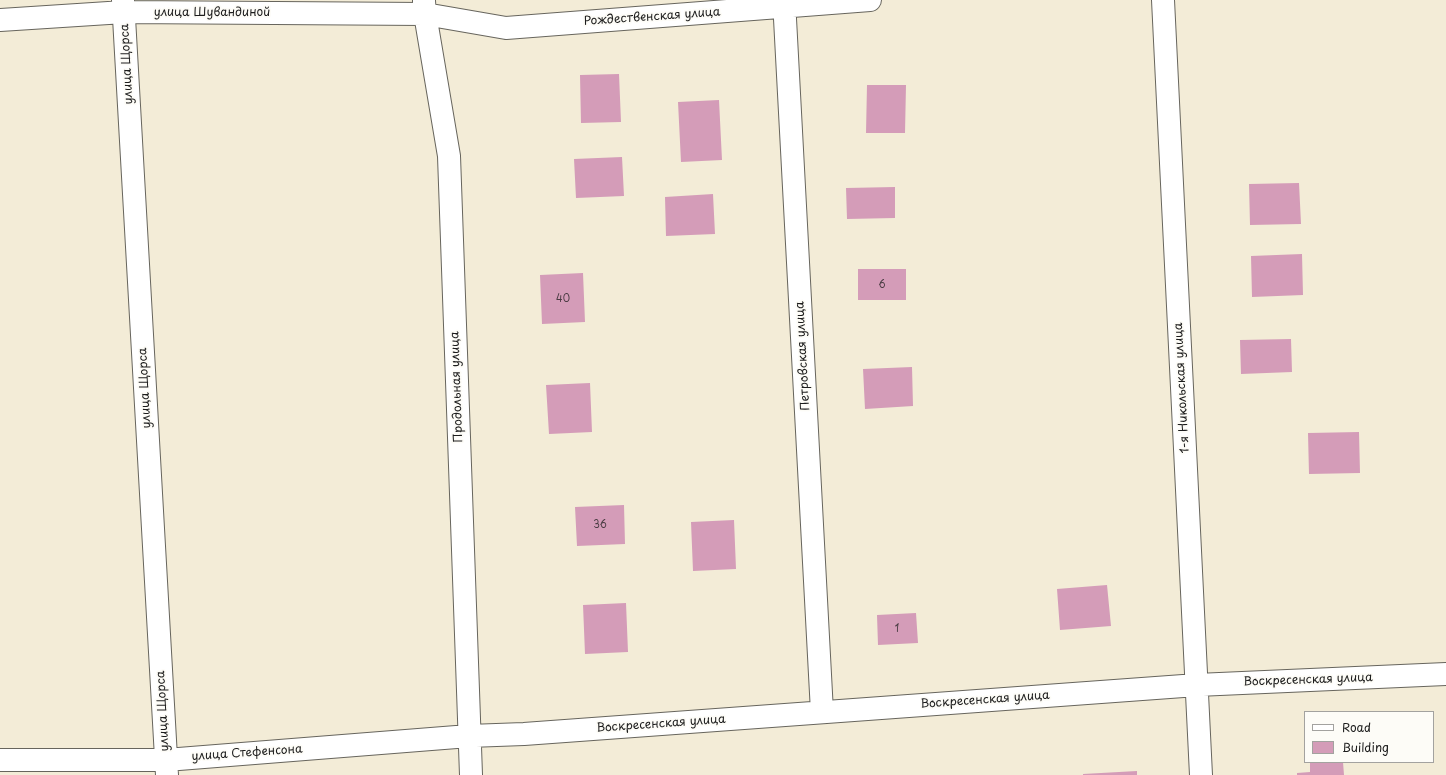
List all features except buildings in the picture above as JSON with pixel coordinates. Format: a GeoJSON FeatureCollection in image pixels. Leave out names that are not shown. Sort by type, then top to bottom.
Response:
{"type":"FeatureCollection","features":[{"type":"Feature","properties":{"kind":"street","name":"Рождественская улица"},"geometry":{"type":"LineString","coordinates":[[425,7],[506,28],[784,3],[870,0]]}},
{"type":"Feature","properties":{"kind":"street","name":"1-я Никольская улица"},"geometry":{"type":"LineString","coordinates":[[1163,0],[1201,775]]}},
{"type":"Feature","properties":{"kind":"street","name":"Петровская улица"},"geometry":{"type":"LineString","coordinates":[[784,3],[822,712]]}},
{"type":"Feature","properties":{"kind":"street","name":"улица Шувандиной"},"geometry":{"type":"LineString","coordinates":[[0,20],[124,6],[425,7]]}},
{"type":"Feature","properties":{"kind":"street","name":"улица Щорса"},"geometry":{"type":"LineString","coordinates":[[124,6],[166,767]]}},
{"type":"Feature","properties":{"kind":"street","name":"Продольная улица"},"geometry":{"type":"LineString","coordinates":[[425,7],[449,156],[471,775]]}},
{"type":"Feature","properties":{"kind":"street","name":"Воскресенская улица"},"geometry":{"type":"LineString","coordinates":[[469,736],[524,734],[1197,685],[1446,674]]}},
{"type":"Feature","properties":{"kind":"street","name":"улица Стефенсона"},"geometry":{"type":"LineString","coordinates":[[0,760],[166,767],[469,736]]}}]}
